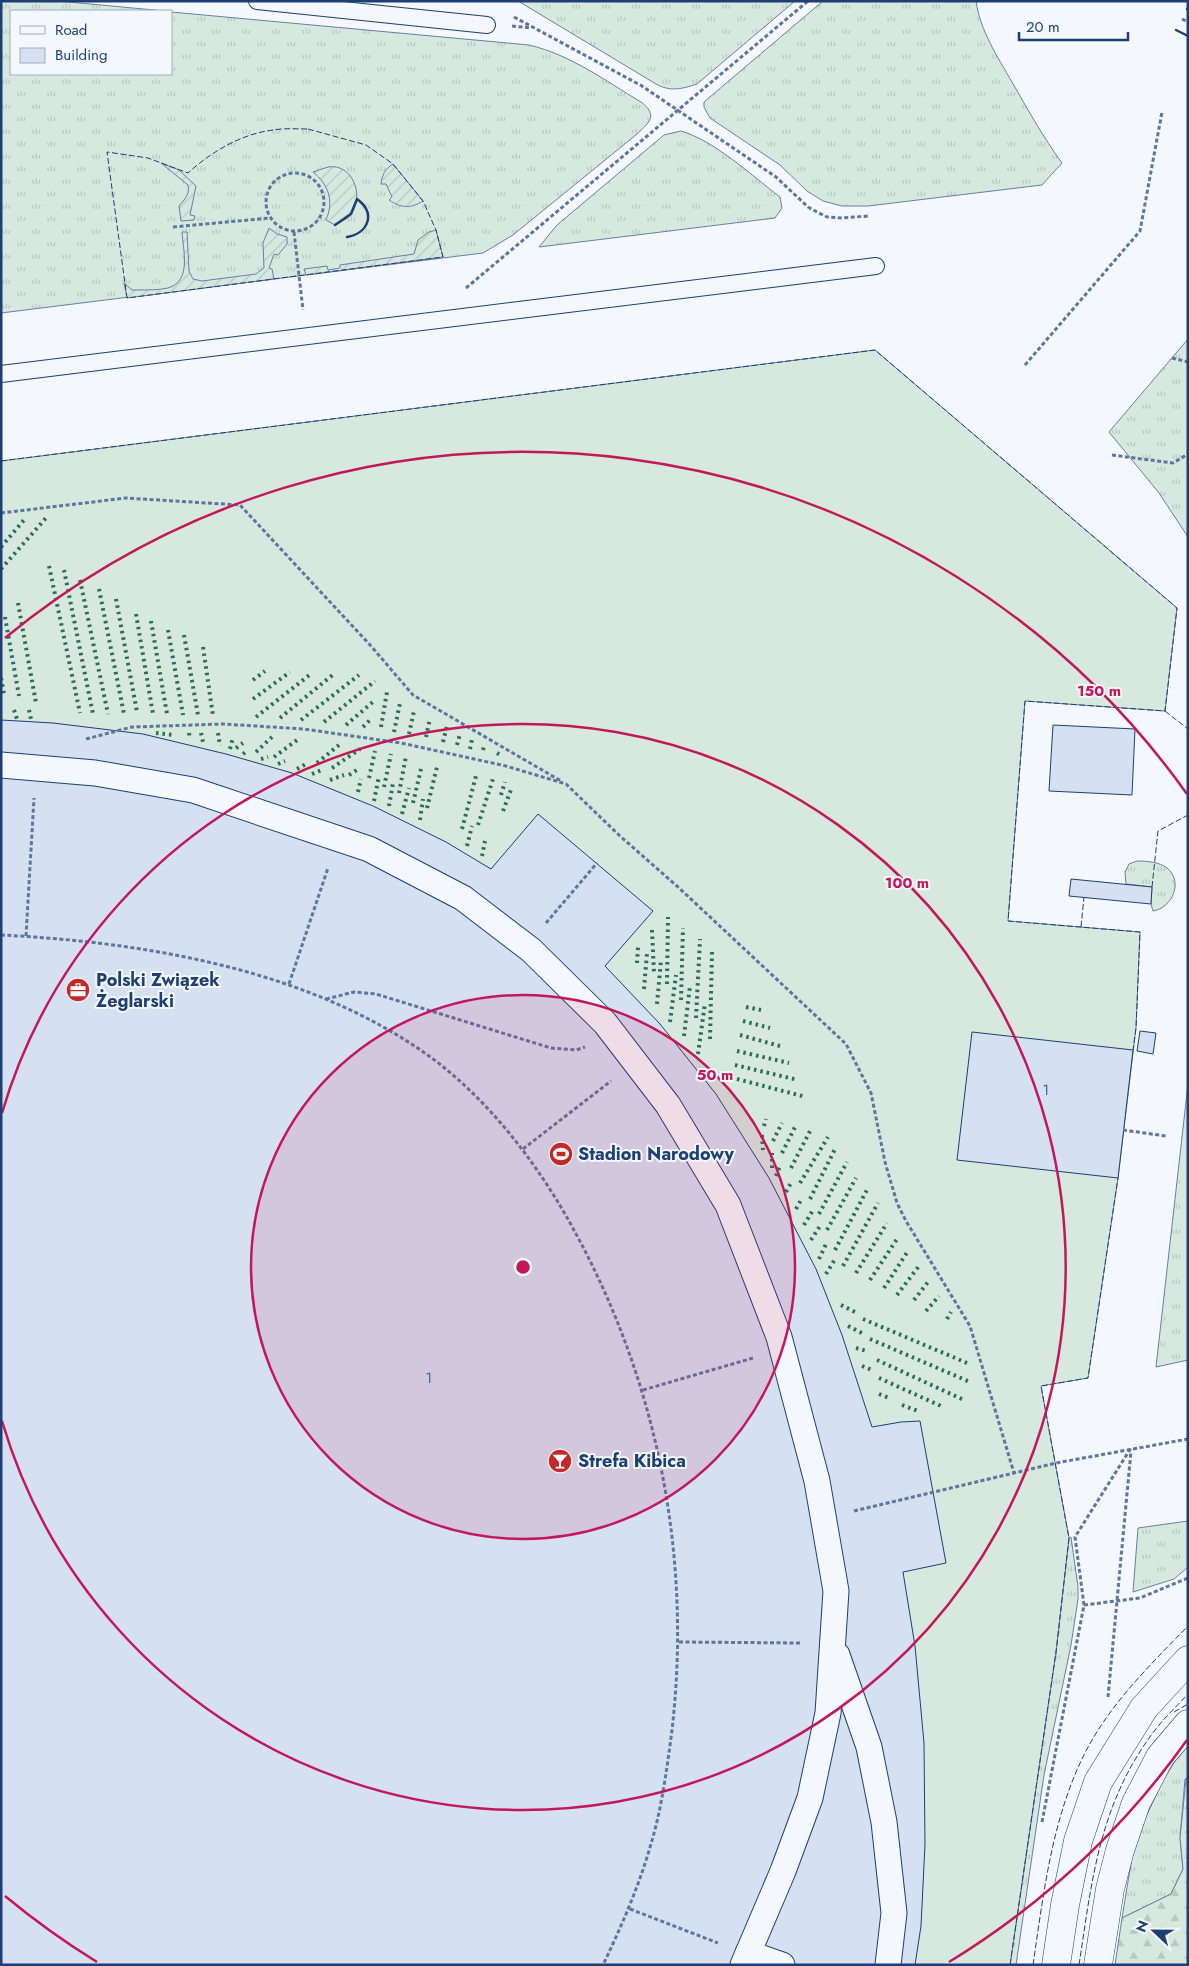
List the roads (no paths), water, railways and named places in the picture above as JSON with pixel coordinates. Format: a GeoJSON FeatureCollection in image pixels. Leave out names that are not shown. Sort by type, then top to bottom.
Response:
{"type":"FeatureCollection","features":[{"type":"Feature","properties":{"kind":"main road"},"geometry":{"type":"LineString","coordinates":[[1056,1965],[1065,1905],[1078,1841],[1098,1782],[1144,1708],[1188,1660]]}},
{"type":"Feature","properties":{"kind":"main road"},"geometry":{"type":"LineString","coordinates":[[1098,1965],[1110,1889],[1120,1850],[1136,1802],[1160,1757],[1188,1724]]}},
{"type":"Feature","properties":{"kind":"street"},"geometry":{"type":"LineString","coordinates":[[1,765],[95,773],[194,790],[369,849],[463,898],[531,950],[605,1022],[668,1105],[728,1204],[779,1337],[817,1482],[836,1591],[828,1713],[810,1798],[783,1871],[746,1959],[782,1965]]}},
{"type":"Feature","properties":{"kind":"street"},"geometry":{"type":"LineString","coordinates":[[833,1644],[869,1747],[884,1822],[894,1913],[888,1965]]}},
{"type":"Feature","properties":{"kind":"lane"},"geometry":{"type":"LineString","coordinates":[[257,1],[393,7],[487,24]]}},
{"type":"Feature","properties":{"kind":"lane"},"geometry":{"type":"LineString","coordinates":[[1,374],[876,266]]}},
{"type":"Feature","properties":{"kind":"place","name":"Polski Związek Żeglarski"},"geometry":{"type":"Point","coordinates":[78,990]}},
{"type":"Feature","properties":{"kind":"place","name":"Stadion Narodowy"},"geometry":{"type":"Point","coordinates":[561,1154]}},
{"type":"Feature","properties":{"kind":"place","name":"Strefa Kibica"},"geometry":{"type":"Point","coordinates":[560,1461]}}]}
